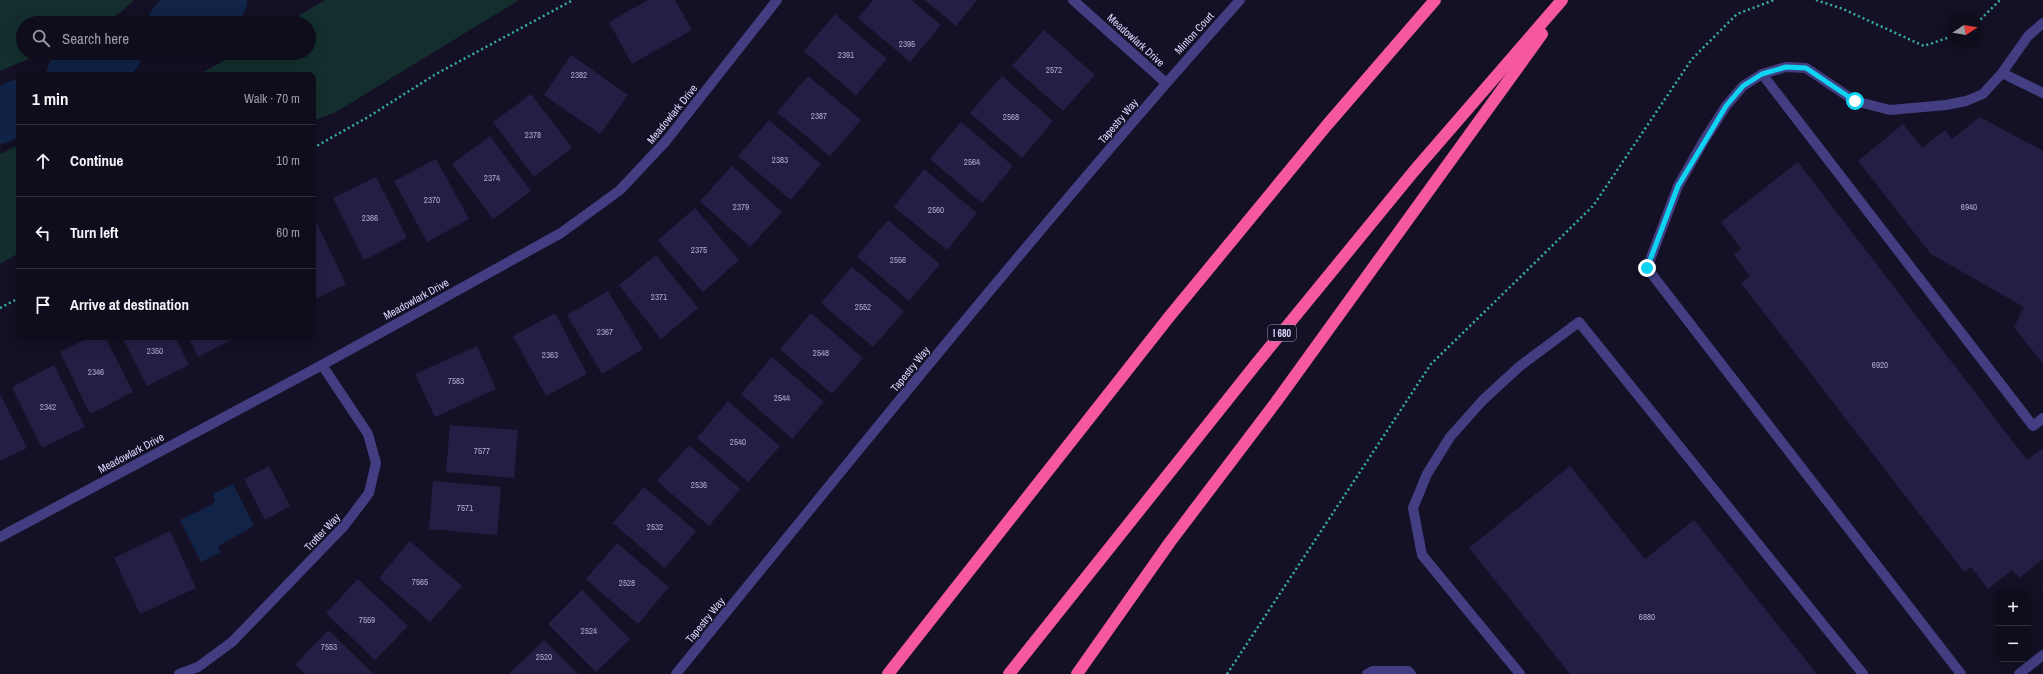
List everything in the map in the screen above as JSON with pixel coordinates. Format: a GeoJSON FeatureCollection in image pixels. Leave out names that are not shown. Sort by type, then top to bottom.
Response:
{"type":"FeatureCollection","features":[{"type":"Feature","properties":{"kind":"highway"},"geometry":{"type":"LineString","coordinates":[[888,674],[1169,317],[1327,125],[1435,0]]}},
{"type":"Feature","properties":{"kind":"highway","name":"I 680"},"geometry":{"type":"LineString","coordinates":[[1010,674],[1256,364],[1414,171],[1562,0]]}},
{"type":"Feature","properties":{"kind":"highway"},"geometry":{"type":"LineString","coordinates":[[1077,674],[1170,542],[1276,402],[1567,0]]}},
{"type":"Feature","properties":{"kind":"street","name":"Meadowlark Drive"},"geometry":{"type":"LineString","coordinates":[[0,537],[322,365],[561,233],[620,190],[666,141],[777,0]]}},
{"type":"Feature","properties":{"kind":"street","name":"Meadowlark Drive"},"geometry":{"type":"LineString","coordinates":[[1073,0],[1166,83]]}},
{"type":"Feature","properties":{"kind":"street","name":"Minton Court"},"geometry":{"type":"LineString","coordinates":[[1166,83],[1240,0]]}},
{"type":"Feature","properties":{"kind":"street"},"geometry":{"type":"LineString","coordinates":[[1961,674],[1647,268],[1678,186],[1703,142],[1726,106],[1743,86],[1762,74],[1786,67],[1806,68],[1855,101],[1890,110],[1946,105],[1966,101],[1983,94],[2002,73],[2028,36],[2043,23]]}},
{"type":"Feature","properties":{"kind":"street"},"geometry":{"type":"LineString","coordinates":[[2002,73],[2043,93]]}},
{"type":"Feature","properties":{"kind":"street"},"geometry":{"type":"LineString","coordinates":[[1762,74],[2033,426],[2043,418]]}},
{"type":"Feature","properties":{"kind":"street","name":"Tapestry Way"},"geometry":{"type":"LineString","coordinates":[[676,674],[957,330],[1166,83]]}},
{"type":"Feature","properties":{"kind":"street"},"geometry":{"type":"LineString","coordinates":[[1520,674],[1422,555],[1414,508],[1427,474],[1446,443],[1483,400],[1520,366],[1579,322],[1863,674]]}},
{"type":"Feature","properties":{"kind":"street","name":"Trotter Way"},"geometry":{"type":"LineString","coordinates":[[179,674],[198,668],[232,642],[344,526],[369,493],[376,463],[368,434],[322,365]]}},
{"type":"Feature","properties":{"kind":"street"},"geometry":{"type":"LineString","coordinates":[[2019,674],[2043,655]]}},
{"type":"Feature","properties":{"kind":"street"},"geometry":{"type":"LineString","coordinates":[[1367,674],[1373,671],[1408,670],[1411,674]]}},
{"type":"Feature","properties":{"kind":"path"},"geometry":{"type":"LineString","coordinates":[[316,146],[368,117],[436,74],[573,0]]}},
{"type":"Feature","properties":{"kind":"path"},"geometry":{"type":"LineString","coordinates":[[1227,674],[1431,364],[1593,206],[1692,59],[1737,14],[1774,0]]}},
{"type":"Feature","properties":{"kind":"path"},"geometry":{"type":"LineString","coordinates":[[1816,0],[1843,8],[1924,46],[1947,38]]}},
{"type":"Feature","properties":{"kind":"path"},"geometry":{"type":"LineString","coordinates":[[1983,17],[2000,0]]}},
{"type":"Feature","properties":{"kind":"path"},"geometry":{"type":"LineString","coordinates":[[0,308],[16,300]]}},
{"type":"Feature","properties":{"kind":"green space"},"geometry":{"type":"Polygon","coordinates":[[[0,0],[134,0],[115,16],[16,16],[16,60],[26,60],[0,71],[0,0]]]}},
{"type":"Feature","properties":{"kind":"green space"},"geometry":{"type":"Polygon","coordinates":[[[325,0],[519,0],[336,112],[316,120],[316,72],[203,72],[225,60],[316,60],[316,16],[299,16],[325,0]]]}},
{"type":"Feature","properties":{"kind":"green space"},"geometry":{"type":"Polygon","coordinates":[[[16,146],[16,255],[0,264],[0,154],[16,146]]]}},
{"type":"Feature","properties":{"kind":"water"},"geometry":{"type":"Polygon","coordinates":[[[233,484],[254,526],[218,546],[221,552],[201,562],[180,520],[211,505],[215,501],[213,494],[233,484]]]}},
{"type":"Feature","properties":{"kind":"building"},"geometry":{"type":"Polygon","coordinates":[[[648,0],[675,0],[692,30],[632,64],[609,22],[648,0]]]}},
{"type":"Feature","properties":{"kind":"building"},"geometry":{"type":"Polygon","coordinates":[[[873,0],[911,0],[941,25],[910,62],[858,18],[873,0]]]}},
{"type":"Feature","properties":{"kind":"building"},"geometry":{"type":"Polygon","coordinates":[[[925,0],[977,0],[956,26],[925,0]]]}},
{"type":"Feature","properties":{"kind":"building"},"geometry":{"type":"Polygon","coordinates":[[[835,14],[887,59],[856,95],[804,51],[835,14]]]}},
{"type":"Feature","properties":{"kind":"building"},"geometry":{"type":"Polygon","coordinates":[[[1044,30],[1095,75],[1063,111],[1012,66],[1044,30]]]}},
{"type":"Feature","properties":{"kind":"building"},"geometry":{"type":"Polygon","coordinates":[[[571,55],[628,95],[600,134],[544,95],[571,55]]]}},
{"type":"Feature","properties":{"kind":"building"},"geometry":{"type":"Polygon","coordinates":[[[808,76],[861,120],[830,156],[777,112],[808,76]]]}},
{"type":"Feature","properties":{"kind":"building"},"geometry":{"type":"Polygon","coordinates":[[[1002,76],[1053,121],[1022,158],[970,113],[1002,76]]]}},
{"type":"Feature","properties":{"kind":"building"},"geometry":{"type":"Polygon","coordinates":[[[531,94],[572,148],[534,177],[493,122],[531,94]]]}},
{"type":"Feature","properties":{"kind":"building"},"geometry":{"type":"Polygon","coordinates":[[[1980,117],[2043,151],[2043,364],[2014,327],[2024,307],[1931,254],[1858,161],[1903,124],[1922,148],[1945,130],[1952,139],[1980,117]]]}},
{"type":"Feature","properties":{"kind":"building"},"geometry":{"type":"Polygon","coordinates":[[[769,120],[821,164],[791,200],[738,156],[769,120]]]}},
{"type":"Feature","properties":{"kind":"building"},"geometry":{"type":"Polygon","coordinates":[[[961,122],[1013,166],[982,203],[930,159],[961,122]]]}},
{"type":"Feature","properties":{"kind":"building"},"geometry":{"type":"Polygon","coordinates":[[[490,136],[531,191],[493,219],[452,164],[490,136]]]}},
{"type":"Feature","properties":{"kind":"building"},"geometry":{"type":"Polygon","coordinates":[[[436,159],[469,219],[427,242],[394,181],[436,159]]]}},
{"type":"Feature","properties":{"kind":"building"},"geometry":{"type":"Polygon","coordinates":[[[1798,162],[2027,460],[2043,448],[2043,559],[2019,578],[2012,570],[1988,589],[1971,567],[1964,572],[1741,283],[1750,276],[1734,255],[1741,249],[1721,222],[1798,162]]]}},
{"type":"Feature","properties":{"kind":"building"},"geometry":{"type":"Polygon","coordinates":[[[732,166],[782,212],[750,247],[700,201],[732,166]]]}},
{"type":"Feature","properties":{"kind":"building"},"geometry":{"type":"Polygon","coordinates":[[[924,169],[977,213],[947,250],[894,207],[924,169]]]}},
{"type":"Feature","properties":{"kind":"building"},"geometry":{"type":"Polygon","coordinates":[[[376,177],[407,238],[364,260],[333,198],[376,177]]]}},
{"type":"Feature","properties":{"kind":"building"},"geometry":{"type":"Polygon","coordinates":[[[695,208],[739,260],[703,292],[658,240],[695,208]]]}},
{"type":"Feature","properties":{"kind":"building"},"geometry":{"type":"Polygon","coordinates":[[[888,220],[940,264],[909,301],[857,256],[888,220]]]}},
{"type":"Feature","properties":{"kind":"building"},"geometry":{"type":"Polygon","coordinates":[[[316,222],[346,284],[316,299],[316,222]]]}},
{"type":"Feature","properties":{"kind":"building"},"geometry":{"type":"Polygon","coordinates":[[[656,255],[698,308],[661,339],[619,285],[656,255]]]}},
{"type":"Feature","properties":{"kind":"building"},"geometry":{"type":"Polygon","coordinates":[[[852,267],[904,311],[873,347],[821,303],[852,267]]]}},
{"type":"Feature","properties":{"kind":"building"},"geometry":{"type":"Polygon","coordinates":[[[608,291],[643,349],[602,374],[567,315],[608,291]]]}},
{"type":"Feature","properties":{"kind":"building"},"geometry":{"type":"Polygon","coordinates":[[[555,313],[587,374],[546,396],[513,336],[555,313]]]}},
{"type":"Feature","properties":{"kind":"building"},"geometry":{"type":"Polygon","coordinates":[[[811,313],[863,358],[832,394],[780,349],[811,313]]]}},
{"type":"Feature","properties":{"kind":"building"},"geometry":{"type":"Polygon","coordinates":[[[84,340],[107,340],[133,392],[90,414],[60,352],[84,340]]]}},
{"type":"Feature","properties":{"kind":"building"},"geometry":{"type":"Polygon","coordinates":[[[124,340],[176,340],[189,365],[147,386],[124,340]]]}},
{"type":"Feature","properties":{"kind":"building"},"geometry":{"type":"Polygon","coordinates":[[[190,340],[231,340],[198,357],[190,340]]]}},
{"type":"Feature","properties":{"kind":"building"},"geometry":{"type":"Polygon","coordinates":[[[477,346],[496,389],[435,417],[415,374],[477,346]]]}},
{"type":"Feature","properties":{"kind":"building"},"geometry":{"type":"Polygon","coordinates":[[[772,357],[824,402],[792,439],[741,394],[772,357]]]}},
{"type":"Feature","properties":{"kind":"building"},"geometry":{"type":"Polygon","coordinates":[[[54,365],[85,427],[42,448],[12,387],[54,365]]]}},
{"type":"Feature","properties":{"kind":"building"},"geometry":{"type":"Polygon","coordinates":[[[0,394],[27,448],[0,461],[0,394]]]}},
{"type":"Feature","properties":{"kind":"building"},"geometry":{"type":"Polygon","coordinates":[[[728,401],[780,446],[748,482],[697,438],[728,401]]]}},
{"type":"Feature","properties":{"kind":"building"},"geometry":{"type":"Polygon","coordinates":[[[450,425],[518,430],[514,478],[446,472],[450,425]]]}},
{"type":"Feature","properties":{"kind":"building"},"geometry":{"type":"Polygon","coordinates":[[[689,445],[740,489],[709,526],[657,481],[689,445]]]}},
{"type":"Feature","properties":{"kind":"building"},"geometry":{"type":"Polygon","coordinates":[[[269,466],[290,506],[265,520],[244,479],[269,466]]]}},
{"type":"Feature","properties":{"kind":"building"},"geometry":{"type":"Polygon","coordinates":[[[1570,466],[1645,559],[1694,520],[1817,674],[1570,674],[1469,548],[1570,466]]]}},
{"type":"Feature","properties":{"kind":"building"},"geometry":{"type":"Polygon","coordinates":[[[433,481],[501,487],[497,535],[429,529],[433,481]]]}},
{"type":"Feature","properties":{"kind":"building"},"geometry":{"type":"Polygon","coordinates":[[[644,487],[696,531],[665,568],[613,523],[644,487]]]}},
{"type":"Feature","properties":{"kind":"building"},"geometry":{"type":"Polygon","coordinates":[[[170,531],[196,588],[140,614],[114,558],[170,531]]]}},
{"type":"Feature","properties":{"kind":"building"},"geometry":{"type":"Polygon","coordinates":[[[410,541],[462,586],[430,622],[379,578],[410,541]]]}},
{"type":"Feature","properties":{"kind":"building"},"geometry":{"type":"Polygon","coordinates":[[[617,543],[669,587],[638,624],[586,579],[617,543]]]}},
{"type":"Feature","properties":{"kind":"building"},"geometry":{"type":"Polygon","coordinates":[[[358,579],[408,626],[375,660],[326,613],[358,579]]]}},
{"type":"Feature","properties":{"kind":"building"},"geometry":{"type":"Polygon","coordinates":[[[582,590],[630,639],[596,672],[548,624],[582,590]]]}},
{"type":"Feature","properties":{"kind":"building"},"geometry":{"type":"Polygon","coordinates":[[[328,630],[374,674],[305,674],[295,665],[328,630]]]}},
{"type":"Feature","properties":{"kind":"building"},"geometry":{"type":"Polygon","coordinates":[[[544,640],[578,674],[509,674],[544,640]]]}},
{"type":"Feature","properties":{"kind":"waterway"},"geometry":{"type":"LineString","coordinates":[[189,16],[221,0]]}},
{"type":"Feature","properties":{"kind":"waterway"},"geometry":{"type":"LineString","coordinates":[[79,72],[102,60]]}},
{"type":"Feature","properties":{"kind":"waterway"},"geometry":{"type":"LineString","coordinates":[[0,117],[16,108]]}},
{"type":"Feature","properties":{"kind":"route"},"geometry":{"type":"LineString","coordinates":[[1647,268],[1678,186],[1703,142],[1726,106],[1743,86],[1762,74],[1786,67],[1806,68],[1855,101]]}}]}
